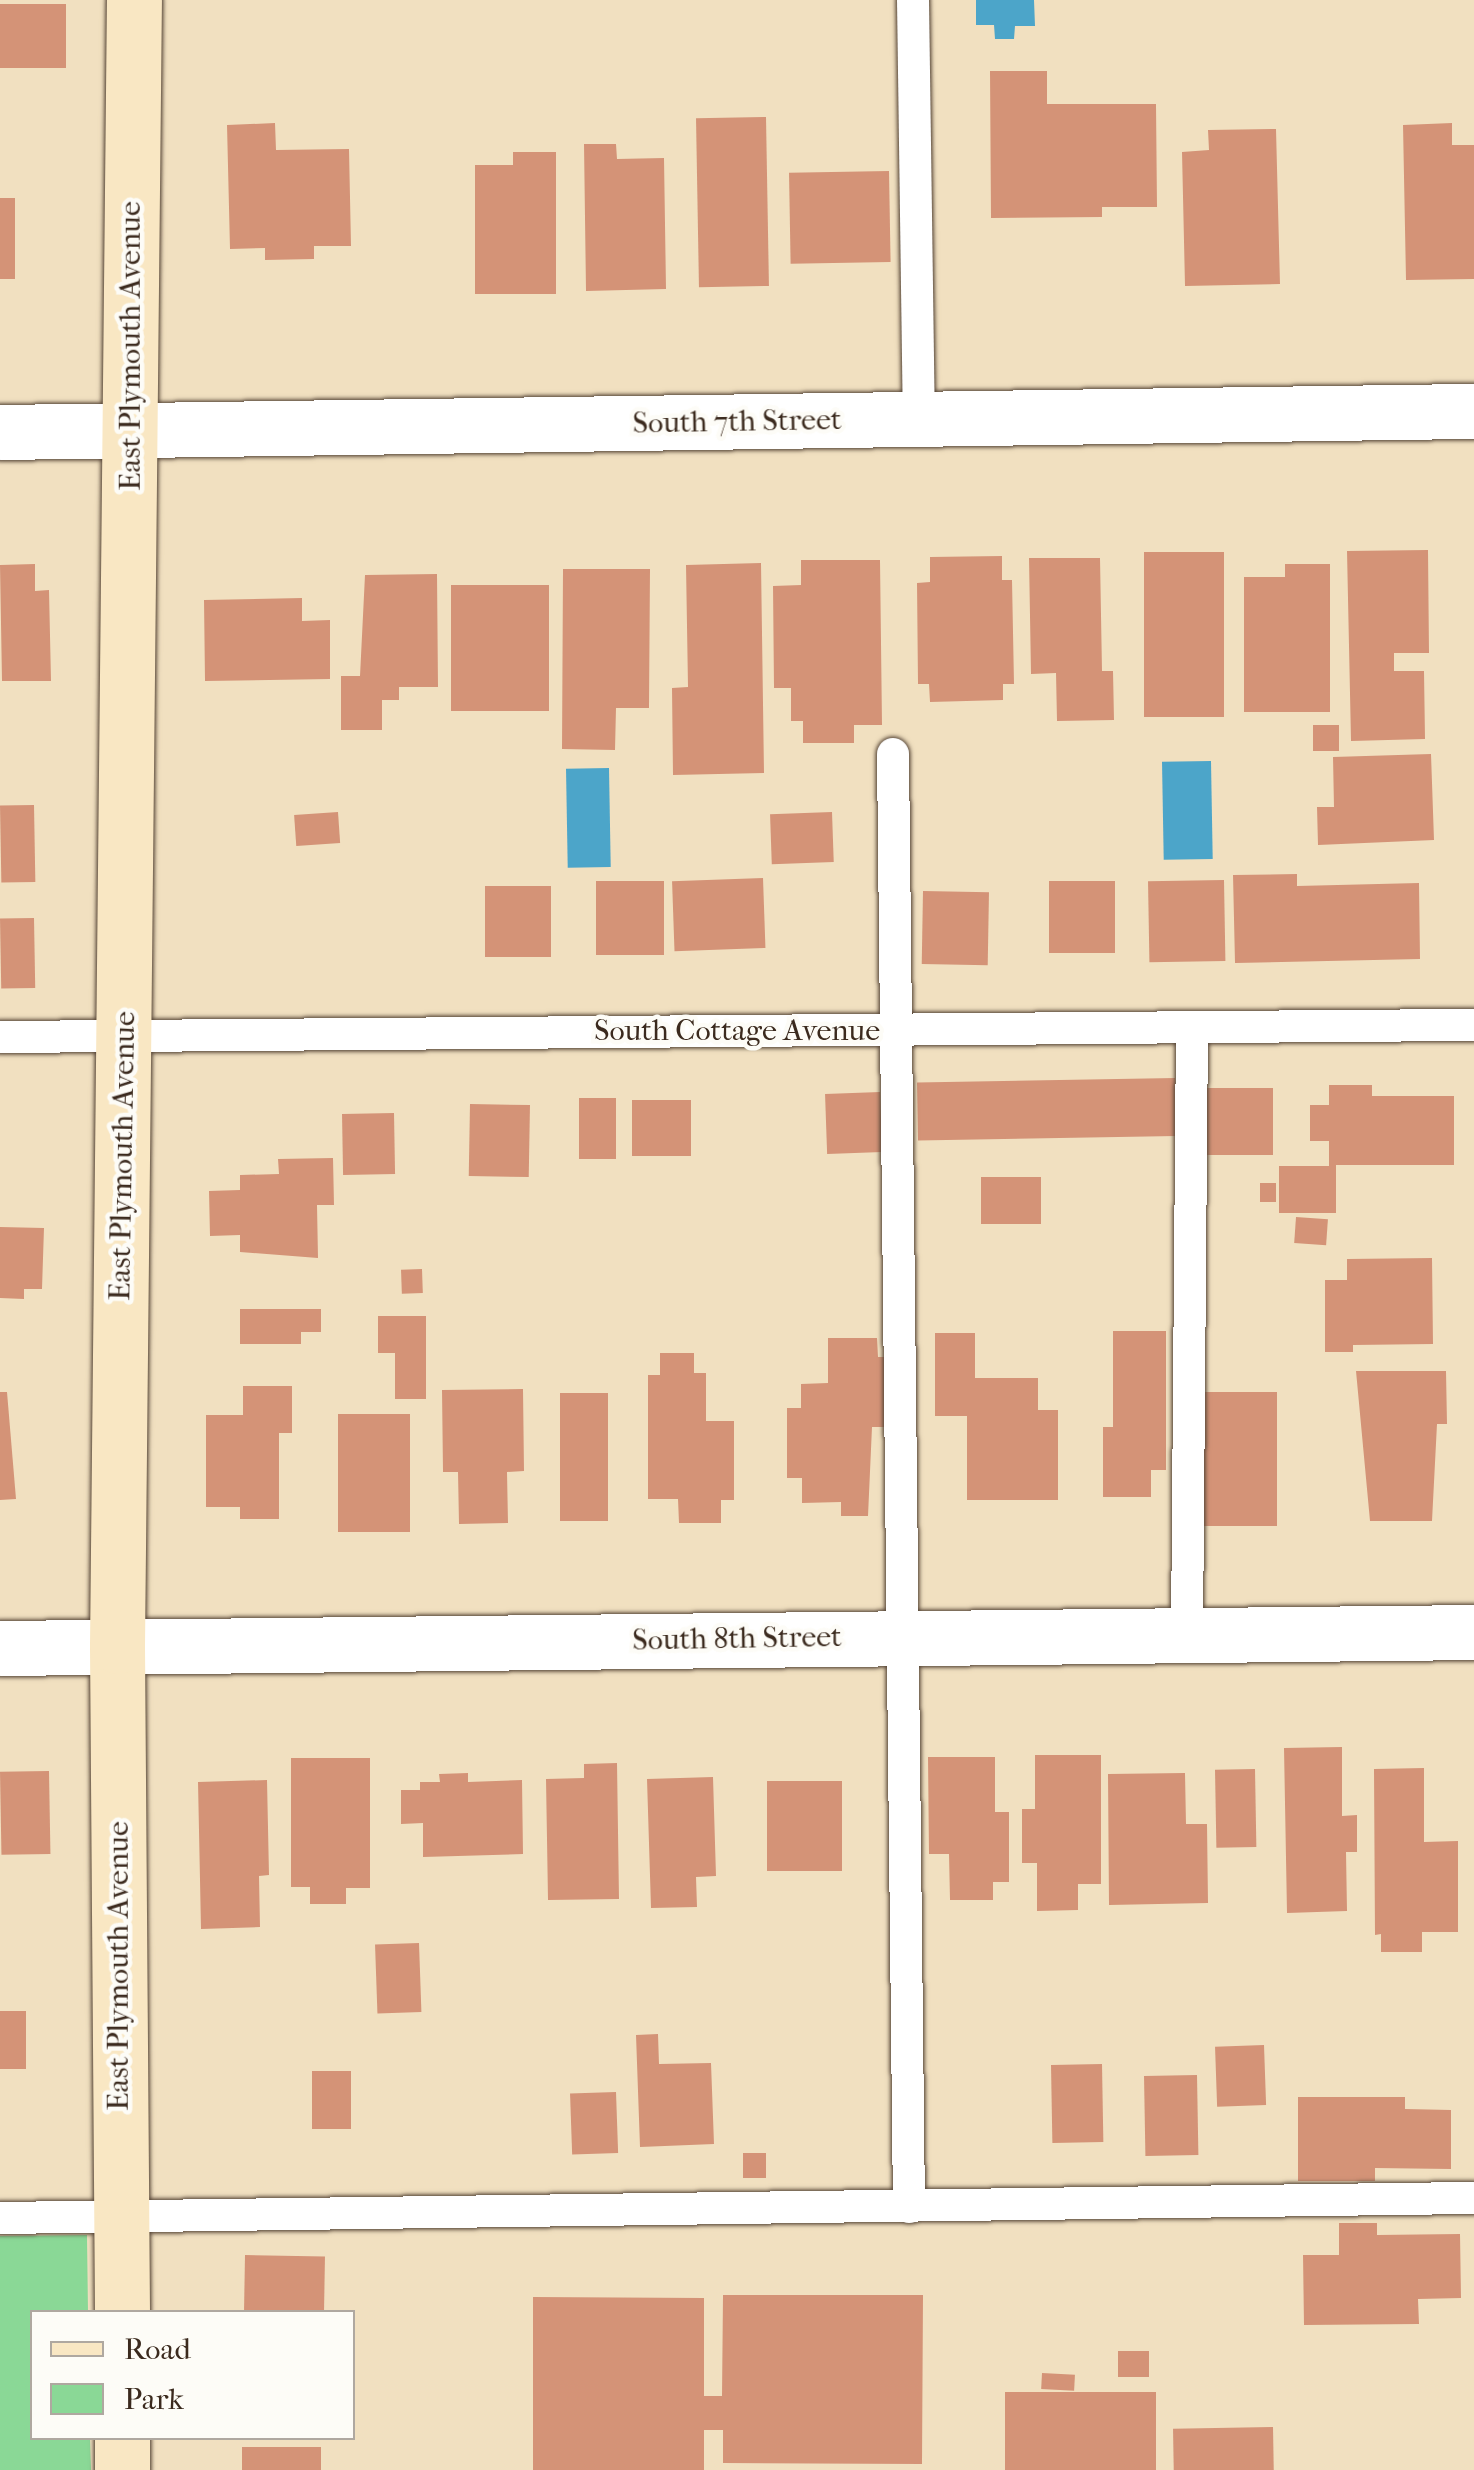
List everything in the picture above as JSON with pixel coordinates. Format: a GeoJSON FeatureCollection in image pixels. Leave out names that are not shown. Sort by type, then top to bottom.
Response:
{"type":"FeatureCollection","features":[{"type":"Feature","properties":{"kind":"main road","name":"East Plymouth Avenue"},"geometry":{"type":"LineString","coordinates":[[122,2310],[117,1646],[134,0]]}},
{"type":"Feature","properties":{"kind":"main road"},"geometry":{"type":"LineString","coordinates":[[122,2440],[122,2470]]}},
{"type":"Feature","properties":{"kind":"street","name":"South 7th Street"},"geometry":{"type":"LineString","coordinates":[[0,432],[1474,411]]}},
{"type":"Feature","properties":{"kind":"street","name":"South 8th Street"},"geometry":{"type":"LineString","coordinates":[[0,1648],[1474,1632]]}},
{"type":"Feature","properties":{"kind":"lane"},"geometry":{"type":"LineString","coordinates":[[913,0],[919,420]]}},
{"type":"Feature","properties":{"kind":"lane"},"geometry":{"type":"LineString","coordinates":[[893,754],[906,1637],[908,2207]]}},
{"type":"Feature","properties":{"kind":"lane","name":"South Cottage Avenue"},"geometry":{"type":"LineString","coordinates":[[0,1037],[1474,1025]]}},
{"type":"Feature","properties":{"kind":"lane"},"geometry":{"type":"LineString","coordinates":[[1187,1635],[1192,1027]]}},
{"type":"Feature","properties":{"kind":"lane"},"geometry":{"type":"LineString","coordinates":[[0,2218],[1474,2198]]}},
{"type":"Feature","properties":{"kind":"green space"},"geometry":{"type":"Polygon","coordinates":[[[87,2235],[88,2310],[30,2310],[30,2440],[90,2440],[91,2470],[0,2470],[0,2236],[87,2235]]]}},
{"type":"Feature","properties":{"kind":"water"},"geometry":{"type":"Polygon","coordinates":[[[976,0],[1034,0],[1035,26],[1015,26],[1014,39],[995,39],[994,25],[976,25],[976,0]]]}},
{"type":"Feature","properties":{"kind":"water"},"geometry":{"type":"Polygon","coordinates":[[[1211,761],[1213,859],[1164,860],[1162,762],[1211,761]]]}},
{"type":"Feature","properties":{"kind":"water"},"geometry":{"type":"Polygon","coordinates":[[[609,768],[611,867],[568,868],[566,769],[609,768]]]}},
{"type":"Feature","properties":{"kind":"building"},"geometry":{"type":"Polygon","coordinates":[[[0,4],[66,4],[66,68],[0,68],[0,4]]]}},
{"type":"Feature","properties":{"kind":"building"},"geometry":{"type":"Polygon","coordinates":[[[990,71],[1047,71],[1047,104],[1156,104],[1157,207],[1102,207],[1102,217],[991,218],[990,71]]]}},
{"type":"Feature","properties":{"kind":"building"},"geometry":{"type":"Polygon","coordinates":[[[766,117],[769,286],[699,287],[696,118],[766,117]]]}},
{"type":"Feature","properties":{"kind":"building"},"geometry":{"type":"Polygon","coordinates":[[[275,123],[276,150],[349,149],[351,246],[314,246],[314,259],[265,260],[265,248],[230,249],[227,125],[275,123]]]}},
{"type":"Feature","properties":{"kind":"building"},"geometry":{"type":"Polygon","coordinates":[[[1452,123],[1452,145],[1474,145],[1474,279],[1406,280],[1403,125],[1452,123]]]}},
{"type":"Feature","properties":{"kind":"building"},"geometry":{"type":"Polygon","coordinates":[[[1276,129],[1280,284],[1185,286],[1182,152],[1209,150],[1208,130],[1276,129]]]}},
{"type":"Feature","properties":{"kind":"building"},"geometry":{"type":"Polygon","coordinates":[[[584,144],[616,144],[617,159],[664,158],[666,289],[586,291],[584,144]]]}},
{"type":"Feature","properties":{"kind":"building"},"geometry":{"type":"Polygon","coordinates":[[[513,152],[556,152],[556,294],[475,294],[475,165],[513,165],[513,152]]]}},
{"type":"Feature","properties":{"kind":"building"},"geometry":{"type":"Polygon","coordinates":[[[889,171],[891,262],[791,264],[789,173],[889,171]]]}},
{"type":"Feature","properties":{"kind":"building"},"geometry":{"type":"Polygon","coordinates":[[[0,198],[15,198],[15,279],[0,279],[0,198]]]}},
{"type":"Feature","properties":{"kind":"building"},"geometry":{"type":"Polygon","coordinates":[[[1428,550],[1429,653],[1394,653],[1394,671],[1424,671],[1425,739],[1351,741],[1347,551],[1428,550]]]}},
{"type":"Feature","properties":{"kind":"building"},"geometry":{"type":"Polygon","coordinates":[[[1144,552],[1224,552],[1224,717],[1144,717],[1144,552]]]}},
{"type":"Feature","properties":{"kind":"building"},"geometry":{"type":"Polygon","coordinates":[[[1002,556],[1002,580],[1012,580],[1014,684],[1003,684],[1003,700],[930,702],[929,684],[918,684],[917,583],[930,582],[930,557],[1002,556]]]}},
{"type":"Feature","properties":{"kind":"building"},"geometry":{"type":"Polygon","coordinates":[[[1029,558],[1100,558],[1102,671],[1113,671],[1114,720],[1057,721],[1056,673],[1031,674],[1029,558]]]}},
{"type":"Feature","properties":{"kind":"building"},"geometry":{"type":"Polygon","coordinates":[[[801,560],[880,560],[882,725],[854,725],[854,743],[803,743],[803,721],[791,721],[791,688],[774,688],[773,586],[801,585],[801,560]]]}},
{"type":"Feature","properties":{"kind":"building"},"geometry":{"type":"Polygon","coordinates":[[[761,563],[764,773],[673,775],[672,688],[688,687],[686,565],[761,563]]]}},
{"type":"Feature","properties":{"kind":"building"},"geometry":{"type":"Polygon","coordinates":[[[35,564],[35,591],[49,590],[51,681],[2,681],[0,565],[35,564]]]}},
{"type":"Feature","properties":{"kind":"building"},"geometry":{"type":"Polygon","coordinates":[[[1285,564],[1330,564],[1330,712],[1244,712],[1244,577],[1285,577],[1285,564]]]}},
{"type":"Feature","properties":{"kind":"building"},"geometry":{"type":"Polygon","coordinates":[[[563,569],[650,569],[649,708],[616,708],[615,750],[562,749],[563,569]]]}},
{"type":"Feature","properties":{"kind":"building"},"geometry":{"type":"Polygon","coordinates":[[[437,574],[438,687],[399,687],[399,700],[382,700],[382,730],[341,730],[341,676],[360,676],[365,575],[437,574]]]}},
{"type":"Feature","properties":{"kind":"building"},"geometry":{"type":"Polygon","coordinates":[[[451,585],[549,585],[549,711],[451,711],[451,585]]]}},
{"type":"Feature","properties":{"kind":"building"},"geometry":{"type":"Polygon","coordinates":[[[302,598],[302,621],[330,620],[330,679],[205,681],[204,600],[302,598]]]}},
{"type":"Feature","properties":{"kind":"building"},"geometry":{"type":"Polygon","coordinates":[[[1313,725],[1339,725],[1339,751],[1313,751],[1313,725]]]}},
{"type":"Feature","properties":{"kind":"building"},"geometry":{"type":"Polygon","coordinates":[[[1431,754],[1434,840],[1318,845],[1317,807],[1334,807],[1333,757],[1431,754]]]}},
{"type":"Feature","properties":{"kind":"building"},"geometry":{"type":"Polygon","coordinates":[[[34,805],[35,882],[1,883],[0,806],[34,805]]]}},
{"type":"Feature","properties":{"kind":"building"},"geometry":{"type":"Polygon","coordinates":[[[338,812],[340,843],[296,846],[294,815],[338,812]]]}},
{"type":"Feature","properties":{"kind":"building"},"geometry":{"type":"Polygon","coordinates":[[[832,812],[834,862],[772,864],[770,814],[832,812]]]}},
{"type":"Feature","properties":{"kind":"building"},"geometry":{"type":"Polygon","coordinates":[[[1297,874],[1297,886],[1419,883],[1420,959],[1235,963],[1233,875],[1297,874]]]}},
{"type":"Feature","properties":{"kind":"building"},"geometry":{"type":"Polygon","coordinates":[[[763,878],[765,948],[674,951],[672,881],[763,878]]]}},
{"type":"Feature","properties":{"kind":"building"},"geometry":{"type":"Polygon","coordinates":[[[1224,880],[1225,961],[1149,962],[1148,881],[1224,880]]]}},
{"type":"Feature","properties":{"kind":"building"},"geometry":{"type":"Polygon","coordinates":[[[596,881],[664,881],[664,955],[596,955],[596,881]]]}},
{"type":"Feature","properties":{"kind":"building"},"geometry":{"type":"Polygon","coordinates":[[[1049,881],[1115,881],[1115,953],[1049,953],[1049,881]]]}},
{"type":"Feature","properties":{"kind":"building"},"geometry":{"type":"Polygon","coordinates":[[[485,886],[551,886],[551,957],[485,957],[485,886]]]}},
{"type":"Feature","properties":{"kind":"building"},"geometry":{"type":"Polygon","coordinates":[[[923,891],[989,892],[988,965],[922,964],[923,891]]]}},
{"type":"Feature","properties":{"kind":"building"},"geometry":{"type":"Polygon","coordinates":[[[34,918],[35,988],[1,989],[0,919],[34,918]]]}},
{"type":"Feature","properties":{"kind":"building"},"geometry":{"type":"Polygon","coordinates":[[[1175,1078],[1176,1136],[918,1140],[917,1083],[1175,1078]]]}},
{"type":"Feature","properties":{"kind":"building"},"geometry":{"type":"Polygon","coordinates":[[[1329,1085],[1372,1085],[1372,1096],[1454,1096],[1454,1165],[1336,1165],[1336,1213],[1279,1213],[1279,1166],[1329,1166],[1329,1141],[1310,1141],[1310,1105],[1329,1105],[1329,1085]]]}},
{"type":"Feature","properties":{"kind":"building"},"geometry":{"type":"Polygon","coordinates":[[[1207,1088],[1273,1088],[1273,1155],[1207,1155],[1207,1088]]]}},
{"type":"Feature","properties":{"kind":"building"},"geometry":{"type":"Polygon","coordinates":[[[880,1092],[882,1152],[827,1154],[825,1094],[880,1092]]]}},
{"type":"Feature","properties":{"kind":"building"},"geometry":{"type":"Polygon","coordinates":[[[579,1098],[616,1098],[616,1159],[579,1159],[579,1098]]]}},
{"type":"Feature","properties":{"kind":"building"},"geometry":{"type":"Polygon","coordinates":[[[632,1100],[691,1100],[691,1156],[632,1156],[632,1100]]]}},
{"type":"Feature","properties":{"kind":"building"},"geometry":{"type":"Polygon","coordinates":[[[470,1104],[530,1105],[529,1177],[469,1176],[470,1104]]]}},
{"type":"Feature","properties":{"kind":"building"},"geometry":{"type":"Polygon","coordinates":[[[394,1113],[395,1174],[343,1175],[342,1114],[394,1113]]]}},
{"type":"Feature","properties":{"kind":"building"},"geometry":{"type":"Polygon","coordinates":[[[333,1158],[334,1205],[317,1205],[318,1258],[240,1252],[240,1235],[210,1236],[209,1191],[240,1190],[240,1175],[279,1174],[278,1159],[333,1158]]]}},
{"type":"Feature","properties":{"kind":"building"},"geometry":{"type":"Polygon","coordinates":[[[981,1177],[1041,1177],[1041,1224],[981,1224],[981,1177]]]}},
{"type":"Feature","properties":{"kind":"building"},"geometry":{"type":"Polygon","coordinates":[[[1260,1183],[1276,1183],[1276,1202],[1260,1202],[1260,1183]]]}},
{"type":"Feature","properties":{"kind":"building"},"geometry":{"type":"Polygon","coordinates":[[[1296,1217],[1328,1219],[1326,1245],[1294,1243],[1296,1217]]]}},
{"type":"Feature","properties":{"kind":"building"},"geometry":{"type":"Polygon","coordinates":[[[0,1227],[44,1228],[42,1289],[24,1289],[24,1299],[0,1298],[0,1227]]]}},
{"type":"Feature","properties":{"kind":"building"},"geometry":{"type":"Polygon","coordinates":[[[1432,1258],[1433,1344],[1353,1345],[1353,1352],[1325,1352],[1325,1280],[1347,1280],[1347,1259],[1432,1258]]]}},
{"type":"Feature","properties":{"kind":"building"},"geometry":{"type":"Polygon","coordinates":[[[422,1269],[423,1293],[402,1294],[401,1270],[422,1269]]]}},
{"type":"Feature","properties":{"kind":"building"},"geometry":{"type":"Polygon","coordinates":[[[240,1309],[321,1309],[321,1332],[301,1332],[301,1344],[240,1344],[240,1309]]]}},
{"type":"Feature","properties":{"kind":"building"},"geometry":{"type":"Polygon","coordinates":[[[378,1316],[426,1316],[426,1399],[395,1399],[395,1353],[378,1353],[378,1316]]]}},
{"type":"Feature","properties":{"kind":"building"},"geometry":{"type":"Polygon","coordinates":[[[1113,1331],[1166,1331],[1166,1470],[1151,1470],[1151,1497],[1103,1497],[1103,1427],[1113,1427],[1113,1331]]]}},
{"type":"Feature","properties":{"kind":"building"},"geometry":{"type":"Polygon","coordinates":[[[935,1333],[975,1333],[975,1378],[1038,1378],[1038,1410],[1058,1410],[1058,1500],[967,1500],[967,1416],[935,1416],[935,1333]]]}},
{"type":"Feature","properties":{"kind":"building"},"geometry":{"type":"Polygon","coordinates":[[[828,1338],[877,1338],[878,1357],[886,1357],[887,1427],[872,1427],[868,1516],[841,1516],[841,1502],[802,1503],[802,1478],[787,1478],[787,1408],[801,1408],[801,1384],[828,1383],[828,1338]]]}},
{"type":"Feature","properties":{"kind":"building"},"geometry":{"type":"Polygon","coordinates":[[[660,1353],[694,1353],[694,1373],[706,1373],[706,1421],[734,1421],[734,1500],[721,1500],[721,1523],[679,1523],[678,1499],[648,1499],[648,1375],[660,1375],[660,1353]]]}},
{"type":"Feature","properties":{"kind":"building"},"geometry":{"type":"Polygon","coordinates":[[[1356,1371],[1446,1371],[1447,1424],[1437,1424],[1432,1521],[1370,1521],[1356,1371]]]}},
{"type":"Feature","properties":{"kind":"building"},"geometry":{"type":"Polygon","coordinates":[[[243,1386],[292,1386],[292,1433],[279,1433],[279,1519],[240,1519],[240,1507],[206,1507],[206,1415],[243,1415],[243,1386]]]}},
{"type":"Feature","properties":{"kind":"building"},"geometry":{"type":"Polygon","coordinates":[[[523,1389],[524,1471],[507,1472],[508,1523],[459,1524],[458,1472],[443,1472],[442,1390],[523,1389]]]}},
{"type":"Feature","properties":{"kind":"building"},"geometry":{"type":"Polygon","coordinates":[[[0,1392],[7,1392],[16,1499],[0,1500],[0,1392]]]}},
{"type":"Feature","properties":{"kind":"building"},"geometry":{"type":"Polygon","coordinates":[[[1195,1392],[1277,1392],[1277,1526],[1195,1526],[1195,1392]]]}},
{"type":"Feature","properties":{"kind":"building"},"geometry":{"type":"Polygon","coordinates":[[[560,1393],[608,1393],[608,1521],[560,1521],[560,1393]]]}},
{"type":"Feature","properties":{"kind":"building"},"geometry":{"type":"Polygon","coordinates":[[[338,1414],[410,1414],[410,1532],[338,1532],[338,1414]]]}},
{"type":"Feature","properties":{"kind":"building"},"geometry":{"type":"Polygon","coordinates":[[[1342,1747],[1342,1816],[1357,1815],[1357,1852],[1346,1852],[1347,1911],[1287,1913],[1284,1748],[1342,1747]]]}},
{"type":"Feature","properties":{"kind":"building"},"geometry":{"type":"Polygon","coordinates":[[[1035,1755],[1101,1755],[1101,1884],[1078,1884],[1078,1910],[1037,1911],[1037,1863],[1022,1863],[1022,1809],[1035,1809],[1035,1755]]]}},
{"type":"Feature","properties":{"kind":"building"},"geometry":{"type":"Polygon","coordinates":[[[928,1757],[995,1757],[995,1812],[1009,1812],[1009,1882],[993,1882],[993,1900],[950,1900],[949,1854],[929,1854],[928,1757]]]}},
{"type":"Feature","properties":{"kind":"building"},"geometry":{"type":"Polygon","coordinates":[[[291,1758],[370,1758],[370,1888],[346,1888],[346,1904],[310,1904],[310,1887],[291,1887],[291,1758]]]}},
{"type":"Feature","properties":{"kind":"building"},"geometry":{"type":"Polygon","coordinates":[[[617,1763],[619,1899],[548,1900],[546,1779],[584,1778],[584,1764],[617,1763]]]}},
{"type":"Feature","properties":{"kind":"building"},"geometry":{"type":"Polygon","coordinates":[[[1424,1768],[1424,1842],[1458,1841],[1458,1932],[1422,1932],[1422,1952],[1381,1952],[1381,1934],[1375,1935],[1374,1769],[1424,1768]]]}},
{"type":"Feature","properties":{"kind":"building"},"geometry":{"type":"Polygon","coordinates":[[[1255,1769],[1256,1847],[1216,1848],[1215,1770],[1255,1769]]]}},
{"type":"Feature","properties":{"kind":"building"},"geometry":{"type":"Polygon","coordinates":[[[49,1771],[50,1854],[1,1855],[0,1772],[49,1771]]]}},
{"type":"Feature","properties":{"kind":"building"},"geometry":{"type":"Polygon","coordinates":[[[468,1773],[468,1782],[522,1780],[523,1854],[423,1857],[423,1823],[401,1824],[401,1790],[420,1790],[420,1782],[440,1782],[439,1774],[468,1773]]]}},
{"type":"Feature","properties":{"kind":"building"},"geometry":{"type":"Polygon","coordinates":[[[1185,1773],[1186,1824],[1207,1824],[1208,1903],[1109,1905],[1108,1774],[1185,1773]]]}},
{"type":"Feature","properties":{"kind":"building"},"geometry":{"type":"Polygon","coordinates":[[[713,1777],[716,1876],[696,1877],[697,1907],[651,1908],[647,1779],[713,1777]]]}},
{"type":"Feature","properties":{"kind":"building"},"geometry":{"type":"Polygon","coordinates":[[[267,1780],[269,1875],[259,1876],[260,1927],[201,1929],[198,1782],[267,1780]]]}},
{"type":"Feature","properties":{"kind":"building"},"geometry":{"type":"Polygon","coordinates":[[[767,1781],[842,1781],[842,1871],[767,1871],[767,1781]]]}},
{"type":"Feature","properties":{"kind":"building"},"geometry":{"type":"Polygon","coordinates":[[[419,1943],[421,2012],[377,2013],[375,1945],[419,1943]]]}},
{"type":"Feature","properties":{"kind":"building"},"geometry":{"type":"Polygon","coordinates":[[[0,2011],[26,2011],[26,2069],[0,2069],[0,2011]]]}},
{"type":"Feature","properties":{"kind":"building"},"geometry":{"type":"Polygon","coordinates":[[[658,2034],[659,2064],[711,2063],[714,2144],[640,2147],[636,2035],[658,2034]]]}},
{"type":"Feature","properties":{"kind":"building"},"geometry":{"type":"Polygon","coordinates":[[[1264,2045],[1266,2105],[1217,2107],[1215,2047],[1264,2045]]]}},
{"type":"Feature","properties":{"kind":"building"},"geometry":{"type":"Polygon","coordinates":[[[1102,2064],[1103,2142],[1052,2143],[1051,2065],[1102,2064]]]}},
{"type":"Feature","properties":{"kind":"building"},"geometry":{"type":"Polygon","coordinates":[[[312,2071],[351,2071],[351,2129],[312,2129],[312,2071]]]}},
{"type":"Feature","properties":{"kind":"building"},"geometry":{"type":"Polygon","coordinates":[[[1197,2075],[1198,2155],[1145,2156],[1144,2076],[1197,2075]]]}},
{"type":"Feature","properties":{"kind":"building"},"geometry":{"type":"Polygon","coordinates":[[[616,2092],[618,2153],[572,2155],[570,2094],[616,2092]]]}},
{"type":"Feature","properties":{"kind":"building"},"geometry":{"type":"Polygon","coordinates":[[[1298,2097],[1405,2097],[1405,2109],[1451,2110],[1451,2169],[1375,2168],[1375,2181],[1298,2181],[1298,2097]]]}},
{"type":"Feature","properties":{"kind":"building"},"geometry":{"type":"Polygon","coordinates":[[[743,2153],[766,2153],[766,2178],[743,2178],[743,2153]]]}},
{"type":"Feature","properties":{"kind":"building"},"geometry":{"type":"Polygon","coordinates":[[[1339,2223],[1377,2223],[1377,2235],[1460,2234],[1461,2298],[1418,2299],[1419,2324],[1304,2325],[1303,2255],[1339,2255],[1339,2223]]]}},
{"type":"Feature","properties":{"kind":"building"},"geometry":{"type":"Polygon","coordinates":[[[245,2255],[325,2256],[324,2310],[244,2310],[245,2255]]]}},
{"type":"Feature","properties":{"kind":"building"},"geometry":{"type":"Polygon","coordinates":[[[723,2295],[923,2295],[922,2464],[723,2463],[723,2430],[704,2430],[704,2470],[533,2470],[533,2297],[704,2298],[704,2396],[722,2396],[723,2295]]]}},
{"type":"Feature","properties":{"kind":"building"},"geometry":{"type":"Polygon","coordinates":[[[1118,2351],[1149,2351],[1149,2377],[1118,2377],[1118,2351]]]}},
{"type":"Feature","properties":{"kind":"building"},"geometry":{"type":"Polygon","coordinates":[[[1042,2373],[1075,2375],[1074,2391],[1041,2389],[1042,2373]]]}},
{"type":"Feature","properties":{"kind":"building"},"geometry":{"type":"Polygon","coordinates":[[[1005,2392],[1156,2392],[1156,2470],[1005,2470],[1005,2392]]]}},
{"type":"Feature","properties":{"kind":"building"},"geometry":{"type":"Polygon","coordinates":[[[1273,2427],[1274,2470],[1174,2470],[1173,2429],[1273,2427]]]}},
{"type":"Feature","properties":{"kind":"building"},"geometry":{"type":"Polygon","coordinates":[[[242,2447],[321,2447],[321,2470],[242,2470],[242,2447]]]}}]}
